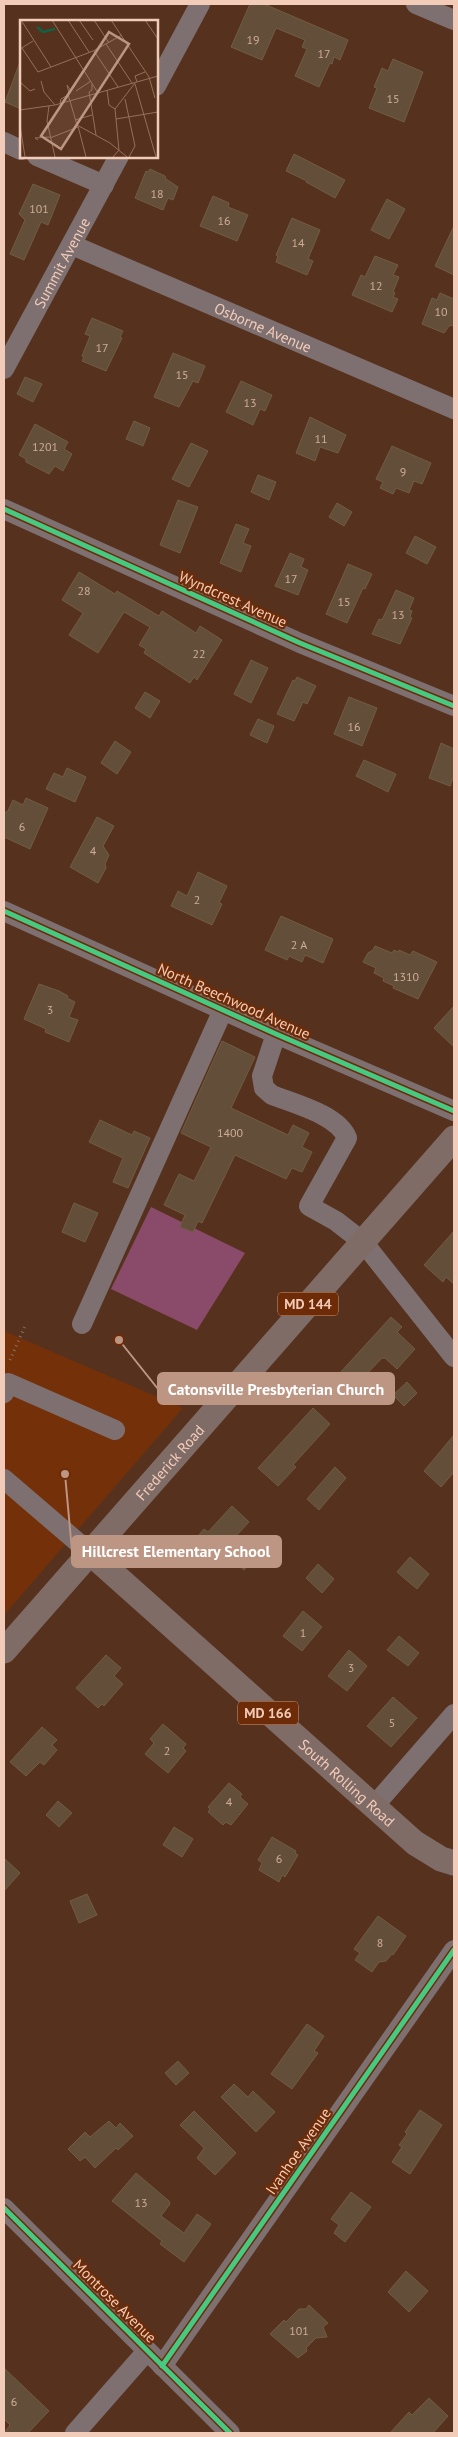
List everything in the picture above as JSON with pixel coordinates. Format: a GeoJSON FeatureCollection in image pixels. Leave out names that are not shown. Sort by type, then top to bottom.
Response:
{"type":"FeatureCollection","features":[{"type":"Feature","properties":{"kind":"main road","name":"Frederick Road"},"geometry":{"type":"LineString","coordinates":[[4,1651],[454,1138]]}},
{"type":"Feature","properties":{"kind":"main road","name":"South Rolling Road"},"geometry":{"type":"LineString","coordinates":[[89,1552],[414,1843],[441,1859],[454,1863]]}},
{"type":"Feature","properties":{"kind":"street"},"geometry":{"type":"LineString","coordinates":[[158,82],[200,4]]}},
{"type":"Feature","properties":{"kind":"street"},"geometry":{"type":"LineString","coordinates":[[416,4],[454,20]]}},
{"type":"Feature","properties":{"kind":"street"},"geometry":{"type":"LineString","coordinates":[[4,142],[20,150]]}},
{"type":"Feature","properties":{"kind":"street"},"geometry":{"type":"LineString","coordinates":[[41,158],[104,185]]}},
{"type":"Feature","properties":{"kind":"street","name":"Summit Avenue"},"geometry":{"type":"LineString","coordinates":[[4,369],[118,158]]}},
{"type":"Feature","properties":{"kind":"street","name":"Osborne Avenue"},"geometry":{"type":"LineString","coordinates":[[72,245],[454,409]]}},
{"type":"Feature","properties":{"kind":"street","name":"Wyndcrest Avenue"},"geometry":{"type":"LineString","coordinates":[[4,509],[300,643],[454,706]]}},
{"type":"Feature","properties":{"kind":"street","name":"North Beechwood Avenue"},"geometry":{"type":"LineString","coordinates":[[4,911],[276,1034],[454,1111]]}},
{"type":"Feature","properties":{"kind":"street"},"geometry":{"type":"LineString","coordinates":[[82,1324],[223,1010]]}},
{"type":"Feature","properties":{"kind":"street"},"geometry":{"type":"LineString","coordinates":[[276,1034],[262,1076],[264,1088],[272,1095],[334,1121],[343,1130],[347,1138],[309,1206],[336,1221],[363,1242],[454,1357]]}},
{"type":"Feature","properties":{"kind":"street"},"geometry":{"type":"LineString","coordinates":[[5,1386],[116,1430]]}},
{"type":"Feature","properties":{"kind":"street"},"geometry":{"type":"LineString","coordinates":[[4,1479],[89,1552]]}},
{"type":"Feature","properties":{"kind":"street"},"geometry":{"type":"LineString","coordinates":[[374,1806],[454,1714]]}},
{"type":"Feature","properties":{"kind":"street","name":"Ivanhoe Avenue"},"geometry":{"type":"LineString","coordinates":[[162,2366],[454,1950]]}},
{"type":"Feature","properties":{"kind":"street","name":"Montrose Avenue"},"geometry":{"type":"LineString","coordinates":[[4,2208],[230,2433]]}},
{"type":"Feature","properties":{"kind":"street"},"geometry":{"type":"LineString","coordinates":[[75,2433],[147,2351]]}},
{"type":"Feature","properties":{"kind":"path"},"geometry":{"type":"LineString","coordinates":[[10,1360],[25,1326]]}},
{"type":"Feature","properties":{"kind":"shaded area"},"geometry":{"type":"Polygon","coordinates":[[[151,1207],[245,1253],[197,1330],[111,1289],[151,1207]]]}},
{"type":"Feature","properties":{"kind":"shaded area"},"geometry":{"type":"Polygon","coordinates":[[[4,1331],[183,1408],[4,1615],[4,1331]]]}},
{"type":"Feature","properties":{"kind":"building"},"geometry":{"type":"Polygon","coordinates":[[[250,4],[264,4],[348,40],[340,60],[334,57],[319,87],[295,76],[307,49],[302,47],[305,40],[276,28],[262,60],[231,47],[250,4]]]}},
{"type":"Feature","properties":{"kind":"building"},"geometry":{"type":"Polygon","coordinates":[[[393,59],[423,72],[404,122],[369,108],[377,88],[374,87],[382,68],[388,71],[393,59]]]}},
{"type":"Feature","properties":{"kind":"building"},"geometry":{"type":"Polygon","coordinates":[[[20,62],[20,109],[5,102],[20,62]]]}},
{"type":"Feature","properties":{"kind":"building"},"geometry":{"type":"Polygon","coordinates":[[[294,154],[345,180],[335,198],[286,171],[294,154]]]}},
{"type":"Feature","properties":{"kind":"building"},"geometry":{"type":"Polygon","coordinates":[[[150,169],[165,176],[166,179],[178,187],[173,200],[168,198],[163,210],[135,198],[146,171],[148,172],[150,169]]]}},
{"type":"Feature","properties":{"kind":"building"},"geometry":{"type":"Polygon","coordinates":[[[33,184],[60,195],[48,225],[41,222],[24,260],[10,254],[25,220],[19,214],[33,184]]]}},
{"type":"Feature","properties":{"kind":"building"},"geometry":{"type":"Polygon","coordinates":[[[213,196],[229,203],[228,207],[248,215],[237,241],[200,226],[213,196]]]}},
{"type":"Feature","properties":{"kind":"building"},"geometry":{"type":"Polygon","coordinates":[[[387,199],[405,209],[389,239],[371,230],[387,199]]]}},
{"type":"Feature","properties":{"kind":"building"},"geometry":{"type":"Polygon","coordinates":[[[292,218],[320,230],[308,259],[313,261],[307,275],[276,262],[278,256],[276,255],[292,218]]]}},
{"type":"Feature","properties":{"kind":"building"},"geometry":{"type":"Polygon","coordinates":[[[454,226],[454,275],[435,266],[454,226]]]}},
{"type":"Feature","properties":{"kind":"building"},"geometry":{"type":"Polygon","coordinates":[[[375,256],[398,265],[393,275],[399,277],[393,297],[398,299],[392,312],[352,295],[361,275],[365,277],[375,256]]]}},
{"type":"Feature","properties":{"kind":"building"},"geometry":{"type":"Polygon","coordinates":[[[440,293],[454,299],[454,325],[449,326],[444,333],[422,324],[432,298],[437,300],[440,293]]]}},
{"type":"Feature","properties":{"kind":"building"},"geometry":{"type":"Polygon","coordinates":[[[92,318],[123,331],[120,337],[122,338],[106,371],[82,361],[84,357],[82,356],[90,336],[85,334],[92,318]]]}},
{"type":"Feature","properties":{"kind":"building"},"geometry":{"type":"Polygon","coordinates":[[[173,353],[205,366],[198,383],[193,381],[179,407],[154,397],[173,353]]]}},
{"type":"Feature","properties":{"kind":"building"},"geometry":{"type":"Polygon","coordinates":[[[25,377],[42,384],[33,402],[17,394],[25,377]]]}},
{"type":"Feature","properties":{"kind":"building"},"geometry":{"type":"Polygon","coordinates":[[[241,381],[272,395],[265,411],[260,409],[253,425],[226,412],[241,381]]]}},
{"type":"Feature","properties":{"kind":"building"},"geometry":{"type":"Polygon","coordinates":[[[310,417],[346,435],[338,453],[320,447],[315,461],[296,453],[310,417]]]}},
{"type":"Feature","properties":{"kind":"building"},"geometry":{"type":"Polygon","coordinates":[[[134,421],[150,428],[143,446],[126,439],[134,421]]]}},
{"type":"Feature","properties":{"kind":"building"},"geometry":{"type":"Polygon","coordinates":[[[35,424],[68,442],[64,449],[72,454],[63,471],[55,466],[49,474],[26,462],[26,459],[19,455],[35,424]]]}},
{"type":"Feature","properties":{"kind":"building"},"geometry":{"type":"Polygon","coordinates":[[[191,443],[208,451],[189,487],[172,479],[191,443]]]}},
{"type":"Feature","properties":{"kind":"building"},"geometry":{"type":"Polygon","coordinates":[[[392,446],[431,463],[422,484],[414,481],[409,493],[396,488],[393,494],[380,488],[383,482],[376,479],[392,446]]]}},
{"type":"Feature","properties":{"kind":"building"},"geometry":{"type":"Polygon","coordinates":[[[258,475],[276,482],[269,500],[251,492],[258,475]]]}},
{"type":"Feature","properties":{"kind":"building"},"geometry":{"type":"Polygon","coordinates":[[[178,500],[198,507],[180,553],[160,545],[178,500]]]}},
{"type":"Feature","properties":{"kind":"building"},"geometry":{"type":"Polygon","coordinates":[[[337,503],[352,512],[344,526],[329,517],[337,503]]]}},
{"type":"Feature","properties":{"kind":"building"},"geometry":{"type":"Polygon","coordinates":[[[236,524],[249,529],[243,543],[251,546],[241,572],[220,563],[236,524]]]}},
{"type":"Feature","properties":{"kind":"building"},"geometry":{"type":"Polygon","coordinates":[[[415,536],[436,547],[427,564],[406,553],[415,536]]]}},
{"type":"Feature","properties":{"kind":"building"},"geometry":{"type":"Polygon","coordinates":[[[290,553],[304,559],[301,567],[308,570],[298,595],[275,586],[290,553]]]}},
{"type":"Feature","properties":{"kind":"building"},"geometry":{"type":"Polygon","coordinates":[[[348,564],[372,574],[365,589],[363,588],[347,623],[326,614],[348,564]]]}},
{"type":"Feature","properties":{"kind":"building"},"geometry":{"type":"Polygon","coordinates":[[[79,572],[115,594],[117,591],[159,616],[162,611],[196,633],[200,626],[222,640],[197,680],[194,677],[190,683],[144,653],[146,649],[139,645],[150,627],[124,612],[98,653],[69,635],[83,613],[62,600],[79,572]]]}},
{"type":"Feature","properties":{"kind":"building"},"geometry":{"type":"Polygon","coordinates":[[[396,590],[414,598],[409,610],[412,611],[410,617],[412,618],[400,644],[372,634],[379,619],[382,620],[396,590]]]}},
{"type":"Feature","properties":{"kind":"building"},"geometry":{"type":"Polygon","coordinates":[[[251,660],[268,668],[251,703],[234,694],[251,660]]]}},
{"type":"Feature","properties":{"kind":"building"},"geometry":{"type":"Polygon","coordinates":[[[297,677],[316,686],[307,704],[303,702],[294,721],[277,714],[293,680],[295,681],[297,677]]]}},
{"type":"Feature","properties":{"kind":"building"},"geometry":{"type":"Polygon","coordinates":[[[145,692],[160,701],[150,718],[135,708],[145,692]]]}},
{"type":"Feature","properties":{"kind":"building"},"geometry":{"type":"Polygon","coordinates":[[[349,697],[377,708],[362,746],[334,734],[349,697]]]}},
{"type":"Feature","properties":{"kind":"building"},"geometry":{"type":"Polygon","coordinates":[[[258,719],[274,726],[267,743],[250,735],[258,719]]]}},
{"type":"Feature","properties":{"kind":"building"},"geometry":{"type":"Polygon","coordinates":[[[115,741],[131,752],[117,774],[101,763],[115,741]]]}},
{"type":"Feature","properties":{"kind":"building"},"geometry":{"type":"Polygon","coordinates":[[[441,743],[454,749],[454,775],[450,786],[429,778],[441,743]]]}},
{"type":"Feature","properties":{"kind":"building"},"geometry":{"type":"Polygon","coordinates":[[[364,760],[396,774],[388,792],[356,776],[364,760]]]}},
{"type":"Feature","properties":{"kind":"building"},"geometry":{"type":"Polygon","coordinates":[[[67,768],[86,777],[75,802],[46,789],[54,773],[63,777],[67,768]]]}},
{"type":"Feature","properties":{"kind":"building"},"geometry":{"type":"Polygon","coordinates":[[[26,798],[48,808],[30,849],[4,837],[4,813],[8,811],[13,800],[23,805],[26,798]]]}},
{"type":"Feature","properties":{"kind":"building"},"geometry":{"type":"Polygon","coordinates":[[[97,817],[114,826],[103,846],[109,855],[105,864],[106,868],[98,883],[70,867],[97,817]]]}},
{"type":"Feature","properties":{"kind":"building"},"geometry":{"type":"Polygon","coordinates":[[[198,872],[227,886],[219,903],[222,904],[212,925],[171,906],[178,891],[187,896],[198,872]]]}},
{"type":"Feature","properties":{"kind":"building"},"geometry":{"type":"Polygon","coordinates":[[[281,916],[333,939],[323,963],[305,955],[302,962],[289,956],[287,960],[265,950],[281,916]]]}},
{"type":"Feature","properties":{"kind":"building"},"geometry":{"type":"Polygon","coordinates":[[[375,946],[392,953],[394,950],[398,952],[399,950],[410,955],[413,951],[437,962],[418,999],[393,988],[394,986],[383,981],[384,978],[374,973],[376,968],[363,962],[375,946]]]}},
{"type":"Feature","properties":{"kind":"building"},"geometry":{"type":"Polygon","coordinates":[[[39,984],[59,991],[75,1002],[69,1017],[78,1020],[69,1042],[45,1032],[46,1029],[24,1019],[39,984]]]}},
{"type":"Feature","properties":{"kind":"building"},"geometry":{"type":"Polygon","coordinates":[[[454,1006],[454,1047],[434,1028],[454,1006]]]}},
{"type":"Feature","properties":{"kind":"building"},"geometry":{"type":"Polygon","coordinates":[[[222,1041],[255,1057],[231,1108],[288,1135],[293,1125],[309,1133],[302,1147],[312,1152],[302,1172],[292,1168],[286,1179],[235,1155],[202,1223],[198,1221],[193,1232],[180,1227],[185,1215],[164,1205],[179,1174],[194,1181],[211,1147],[181,1133],[222,1041]]]}},
{"type":"Feature","properties":{"kind":"building"},"geometry":{"type":"Polygon","coordinates":[[[100,1120],[132,1135],[134,1131],[150,1138],[128,1188],[113,1182],[123,1158],[89,1142],[100,1120]]]}},
{"type":"Feature","properties":{"kind":"building"},"geometry":{"type":"Polygon","coordinates":[[[74,1203],[98,1213],[85,1242],[62,1232],[74,1203]]]}},
{"type":"Feature","properties":{"kind":"building"},"geometry":{"type":"Polygon","coordinates":[[[454,1231],[454,1284],[446,1277],[443,1282],[424,1265],[454,1231]]]}},
{"type":"Feature","properties":{"kind":"building"},"geometry":{"type":"Polygon","coordinates":[[[391,1317],[402,1327],[397,1332],[415,1349],[397,1369],[385,1358],[382,1358],[360,1381],[369,1389],[359,1400],[354,1395],[347,1403],[328,1386],[391,1317]]]}},
{"type":"Feature","properties":{"kind":"building"},"geometry":{"type":"Polygon","coordinates":[[[407,1382],[417,1393],[404,1406],[393,1395],[407,1382]]]}},
{"type":"Feature","properties":{"kind":"building"},"geometry":{"type":"Polygon","coordinates":[[[313,1408],[330,1424],[293,1465],[296,1467],[278,1486],[258,1468],[313,1408]]]}},
{"type":"Feature","properties":{"kind":"building"},"geometry":{"type":"Polygon","coordinates":[[[454,1435],[454,1472],[441,1487],[424,1471],[454,1435]]]}},
{"type":"Feature","properties":{"kind":"building"},"geometry":{"type":"Polygon","coordinates":[[[335,1467],[346,1478],[319,1510],[307,1499],[335,1467]]]}},
{"type":"Feature","properties":{"kind":"building"},"geometry":{"type":"Polygon","coordinates":[[[232,1506],[249,1522],[235,1537],[256,1556],[244,1570],[220,1549],[203,1567],[185,1551],[204,1529],[208,1532],[232,1506]]]}},
{"type":"Feature","properties":{"kind":"building"},"geometry":{"type":"Polygon","coordinates":[[[410,1557],[429,1574],[417,1589],[397,1572],[410,1557]]]}},
{"type":"Feature","properties":{"kind":"building"},"geometry":{"type":"Polygon","coordinates":[[[318,1564],[334,1579],[322,1593],[306,1578],[318,1564]]]}},
{"type":"Feature","properties":{"kind":"building"},"geometry":{"type":"Polygon","coordinates":[[[303,1611],[322,1627],[302,1651],[283,1636],[303,1611]]]}},
{"type":"Feature","properties":{"kind":"building"},"geometry":{"type":"Polygon","coordinates":[[[399,1636],[419,1653],[408,1666],[387,1650],[399,1636]]]}},
{"type":"Feature","properties":{"kind":"building"},"geometry":{"type":"Polygon","coordinates":[[[349,1650],[367,1666],[347,1691],[328,1676],[349,1650]]]}},
{"type":"Feature","properties":{"kind":"building"},"geometry":{"type":"Polygon","coordinates":[[[106,1655],[121,1668],[114,1676],[123,1684],[104,1706],[102,1704],[98,1708],[76,1688],[106,1655]]]}},
{"type":"Feature","properties":{"kind":"building"},"geometry":{"type":"Polygon","coordinates":[[[393,1697],[417,1718],[391,1747],[367,1726],[393,1697]]]}},
{"type":"Feature","properties":{"kind":"building"},"geometry":{"type":"Polygon","coordinates":[[[163,1724],[186,1744],[183,1748],[186,1751],[168,1773],[145,1754],[154,1743],[150,1739],[163,1724]]]}},
{"type":"Feature","properties":{"kind":"building"},"geometry":{"type":"Polygon","coordinates":[[[42,1727],[57,1740],[52,1745],[57,1750],[44,1765],[40,1762],[26,1776],[10,1762],[42,1727]]]}},
{"type":"Feature","properties":{"kind":"building"},"geometry":{"type":"Polygon","coordinates":[[[229,1783],[242,1794],[240,1797],[248,1804],[231,1825],[226,1822],[223,1825],[208,1812],[210,1809],[208,1807],[229,1783]]]}},
{"type":"Feature","properties":{"kind":"building"},"geometry":{"type":"Polygon","coordinates":[[[58,1801],[72,1813],[59,1827],[46,1815],[58,1801]]]}},
{"type":"Feature","properties":{"kind":"building"},"geometry":{"type":"Polygon","coordinates":[[[174,1827],[193,1839],[182,1857],[163,1845],[174,1827]]]}},
{"type":"Feature","properties":{"kind":"building"},"geometry":{"type":"Polygon","coordinates":[[[272,1837],[296,1851],[295,1853],[298,1855],[285,1877],[282,1875],[279,1882],[259,1870],[262,1863],[258,1860],[272,1837]]]}},
{"type":"Feature","properties":{"kind":"building"},"geometry":{"type":"Polygon","coordinates":[[[4,1858],[20,1873],[4,1891],[4,1858]]]}},
{"type":"Feature","properties":{"kind":"building"},"geometry":{"type":"Polygon","coordinates":[[[87,1894],[97,1915],[79,1923],[70,1901],[87,1894]]]}},
{"type":"Feature","properties":{"kind":"building"},"geometry":{"type":"Polygon","coordinates":[[[378,1916],[406,1936],[393,1955],[386,1961],[379,1962],[372,1972],[355,1960],[360,1953],[354,1949],[378,1916]]]}},
{"type":"Feature","properties":{"kind":"building"},"geometry":{"type":"Polygon","coordinates":[[[307,2024],[324,2036],[314,2051],[318,2053],[292,2089],[271,2074],[307,2024]]]}},
{"type":"Feature","properties":{"kind":"building"},"geometry":{"type":"Polygon","coordinates":[[[178,2061],[189,2073],[176,2085],[165,2073],[178,2061]]]}},
{"type":"Feature","properties":{"kind":"building"},"geometry":{"type":"Polygon","coordinates":[[[234,2084],[248,2097],[253,2091],[275,2112],[256,2132],[221,2097],[234,2084]]]}},
{"type":"Feature","properties":{"kind":"building"},"geometry":{"type":"Polygon","coordinates":[[[420,2110],[442,2125],[410,2174],[392,2162],[402,2147],[399,2145],[407,2134],[405,2132],[420,2110]]]}},
{"type":"Feature","properties":{"kind":"building"},"geometry":{"type":"Polygon","coordinates":[[[194,2111],[236,2153],[215,2175],[197,2158],[204,2148],[180,2125],[194,2111]]]}},
{"type":"Feature","properties":{"kind":"building"},"geometry":{"type":"Polygon","coordinates":[[[109,2121],[116,2128],[120,2123],[133,2136],[118,2150],[116,2148],[95,2168],[85,2157],[80,2161],[68,2149],[85,2132],[90,2137],[109,2121]]]}},
{"type":"Feature","properties":{"kind":"building"},"geometry":{"type":"Polygon","coordinates":[[[136,2173],[169,2201],[170,2204],[161,2216],[184,2233],[197,2214],[211,2224],[184,2262],[160,2244],[162,2241],[112,2201],[136,2173]]]}},
{"type":"Feature","properties":{"kind":"building"},"geometry":{"type":"Polygon","coordinates":[[[351,2192],[371,2207],[345,2242],[334,2233],[339,2225],[331,2219],[351,2192]]]}},
{"type":"Feature","properties":{"kind":"building"},"geometry":{"type":"Polygon","coordinates":[[[406,2271],[428,2291],[409,2312],[388,2292],[406,2271]]]}},
{"type":"Feature","properties":{"kind":"building"},"geometry":{"type":"Polygon","coordinates":[[[309,2305],[328,2323],[323,2327],[327,2337],[316,2338],[306,2348],[307,2351],[298,2358],[270,2334],[284,2320],[286,2322],[299,2309],[306,2309],[309,2305]]]}},
{"type":"Feature","properties":{"kind":"building"},"geometry":{"type":"Polygon","coordinates":[[[4,2368],[49,2411],[28,2433],[4,2433],[10,2425],[4,2419],[4,2368]]]}},
{"type":"Feature","properties":{"kind":"building"},"geometry":{"type":"Polygon","coordinates":[[[429,2398],[448,2416],[433,2433],[390,2433],[409,2412],[412,2415],[429,2398]]]}},
{"type":"Feature","properties":{"kind":"cycle path"},"geometry":{"type":"LineString","coordinates":[[4,509],[300,643],[454,706]]}},
{"type":"Feature","properties":{"kind":"cycle path"},"geometry":{"type":"LineString","coordinates":[[4,911],[276,1034],[454,1111]]}},
{"type":"Feature","properties":{"kind":"cycle path"},"geometry":{"type":"LineString","coordinates":[[162,2366],[454,1950]]}},
{"type":"Feature","properties":{"kind":"cycle path"},"geometry":{"type":"LineString","coordinates":[[4,2208],[230,2433]]}},
{"type":"Feature","properties":{"kind":"place","name":"Catonsville Presbyterian Church"},"geometry":{"type":"Point","coordinates":[119,1340]}},
{"type":"Feature","properties":{"kind":"place","name":"Hillcrest Elementary School"},"geometry":{"type":"Point","coordinates":[65,1474]}}]}
